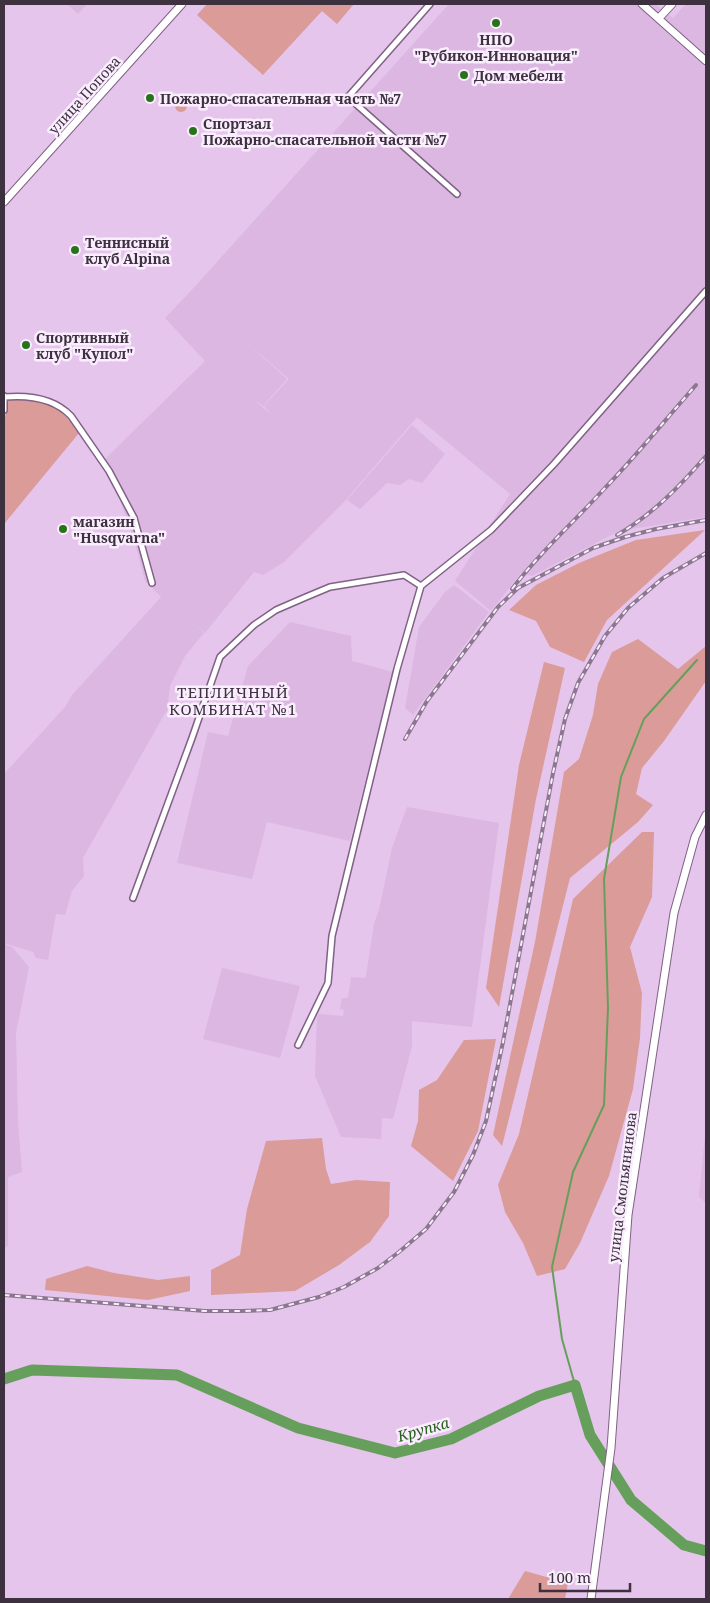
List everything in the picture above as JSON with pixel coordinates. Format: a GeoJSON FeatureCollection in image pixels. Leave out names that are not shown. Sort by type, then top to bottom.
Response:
{"type":"FeatureCollection","features":[{"type":"Feature","properties":{"kind":"street","name":"улица Попова"},"geometry":{"type":"LineString","coordinates":[[4,202],[182,4]]}},
{"type":"Feature","properties":{"kind":"street"},"geometry":{"type":"LineString","coordinates":[[430,4],[348,97],[457,194]]}},
{"type":"Feature","properties":{"kind":"street"},"geometry":{"type":"LineString","coordinates":[[642,4],[706,61]]}},
{"type":"Feature","properties":{"kind":"street"},"geometry":{"type":"LineString","coordinates":[[659,18],[672,4]]}},
{"type":"Feature","properties":{"kind":"street"},"geometry":{"type":"LineString","coordinates":[[298,1045],[328,983],[332,936],[397,669],[421,586],[491,530],[554,464],[706,291]]}},
{"type":"Feature","properties":{"kind":"street"},"geometry":{"type":"LineString","coordinates":[[4,410],[4,397],[20,396],[42,400],[64,408],[71,416],[109,471],[134,518],[152,583]]}},
{"type":"Feature","properties":{"kind":"street"},"geometry":{"type":"LineString","coordinates":[[133,898],[220,657],[254,625],[276,610],[330,587],[404,575],[421,586]]}},
{"type":"Feature","properties":{"kind":"street","name":"улица Смольянинова"},"geometry":{"type":"LineString","coordinates":[[591,1599],[611,1448],[629,1206],[674,913],[695,837],[706,815]]}},
{"type":"Feature","properties":{"kind":"shaded area"},"geometry":{"type":"Polygon","coordinates":[[[67,4],[87,4],[78,14],[67,4]]]}},
{"type":"Feature","properties":{"kind":"shaded area"},"geometry":{"type":"Polygon","coordinates":[[[207,4],[354,4],[337,24],[322,11],[263,75],[197,15],[207,4]]]}},
{"type":"Feature","properties":{"kind":"shaded area"},"geometry":{"type":"Polygon","coordinates":[[[449,4],[655,4],[673,18],[686,4],[706,4],[706,517],[619,531],[532,576],[521,573],[491,611],[455,581],[510,494],[417,417],[344,502],[284,562],[263,575],[254,572],[205,633],[191,622],[204,633],[185,656],[170,686],[167,711],[83,858],[84,876],[72,891],[65,915],[56,914],[48,960],[36,958],[33,952],[4,943],[4,774],[65,707],[72,695],[161,597],[145,581],[137,550],[117,491],[101,463],[205,361],[165,318],[449,4]],[[237,334],[287,379],[263,406],[250,397],[271,414],[264,406],[289,379],[237,334]]]}},
{"type":"Feature","properties":{"kind":"shaded area"},"geometry":{"type":"Polygon","coordinates":[[[183,100],[186,101],[186,111],[179,112],[176,111],[175,104],[176,101],[183,100]]]}},
{"type":"Feature","properties":{"kind":"shaded area"},"geometry":{"type":"Polygon","coordinates":[[[21,398],[41,402],[55,408],[66,417],[79,433],[4,524],[4,420],[8,399],[21,398]]]}},
{"type":"Feature","properties":{"kind":"shaded area"},"geometry":{"type":"Polygon","coordinates":[[[412,425],[445,454],[422,483],[409,479],[400,485],[387,483],[360,509],[347,500],[412,425]]]}},
{"type":"Feature","properties":{"kind":"shaded area"},"geometry":{"type":"Polygon","coordinates":[[[705,530],[607,620],[584,662],[550,647],[536,621],[509,610],[536,585],[579,563],[636,540],[705,530]]]}},
{"type":"Feature","properties":{"kind":"shaded area"},"geometry":{"type":"Polygon","coordinates":[[[454,585],[489,612],[413,715],[405,708],[419,627],[445,592],[454,585]]]}},
{"type":"Feature","properties":{"kind":"shaded area","name":"ТЕПЛИЧНЫЙ КОМБИНАТ №1"},"geometry":{"type":"Polygon","coordinates":[[[290,622],[351,636],[352,661],[393,672],[350,841],[267,822],[252,879],[177,863],[208,732],[228,736],[248,666],[290,622]]]}},
{"type":"Feature","properties":{"kind":"shaded area"},"geometry":{"type":"Polygon","coordinates":[[[638,639],[678,669],[706,646],[706,681],[664,741],[642,768],[636,794],[653,805],[638,822],[570,878],[502,1146],[493,1135],[535,942],[564,772],[579,759],[593,715],[598,684],[612,652],[638,639]]]}},
{"type":"Feature","properties":{"kind":"shaded area"},"geometry":{"type":"Polygon","coordinates":[[[544,662],[565,668],[536,799],[499,1007],[486,988],[519,765],[544,662]]]}},
{"type":"Feature","properties":{"kind":"shaded area"},"geometry":{"type":"Polygon","coordinates":[[[407,807],[499,823],[472,1027],[412,1021],[412,1046],[393,1119],[382,1118],[381,1139],[341,1137],[315,1076],[317,1017],[319,1014],[343,1016],[344,1010],[340,1009],[342,998],[348,998],[351,977],[365,978],[366,976],[374,924],[379,910],[392,848],[407,807]]]}},
{"type":"Feature","properties":{"kind":"shaded area"},"geometry":{"type":"Polygon","coordinates":[[[642,832],[654,832],[652,897],[630,947],[642,993],[640,1038],[633,1089],[609,1176],[580,1243],[565,1269],[537,1276],[523,1243],[505,1212],[498,1185],[519,1134],[573,899],[642,832]]]}},
{"type":"Feature","properties":{"kind":"shaded area"},"geometry":{"type":"Polygon","coordinates":[[[4,944],[12,947],[29,967],[16,1033],[18,1123],[22,1172],[8,1177],[8,1246],[4,1248],[4,944]]]}},
{"type":"Feature","properties":{"kind":"shaded area"},"geometry":{"type":"Polygon","coordinates":[[[222,968],[300,986],[280,1058],[203,1039],[222,968]]]}},
{"type":"Feature","properties":{"kind":"shaded area"},"geometry":{"type":"Polygon","coordinates":[[[496,1039],[478,1131],[453,1181],[411,1146],[418,1121],[419,1090],[437,1080],[464,1040],[496,1039]]]}},
{"type":"Feature","properties":{"kind":"shaded area"},"geometry":{"type":"Polygon","coordinates":[[[706,1125],[706,1203],[699,1197],[706,1125]]]}},
{"type":"Feature","properties":{"kind":"shaded area"},"geometry":{"type":"Polygon","coordinates":[[[322,1138],[326,1169],[331,1184],[356,1180],[390,1182],[389,1216],[370,1242],[339,1265],[295,1291],[211,1295],[211,1270],[240,1255],[247,1209],[266,1141],[322,1138]]]}},
{"type":"Feature","properties":{"kind":"shaded area"},"geometry":{"type":"Polygon","coordinates":[[[87,1266],[114,1273],[158,1280],[190,1276],[190,1291],[148,1300],[45,1290],[46,1279],[87,1266]]]}},
{"type":"Feature","properties":{"kind":"shaded area"},"geometry":{"type":"Polygon","coordinates":[[[525,1571],[568,1583],[565,1599],[508,1599],[525,1571]]]}},
{"type":"Feature","properties":{"kind":"waterway"},"geometry":{"type":"LineString","coordinates":[[575,1385],[562,1339],[552,1267],[573,1172],[604,1105],[608,1008],[604,879],[621,777],[644,719],[697,660]]}},
{"type":"Feature","properties":{"kind":"waterway","name":"Крупка"},"geometry":{"type":"LineString","coordinates":[[4,1379],[32,1370],[177,1375],[298,1428],[395,1453],[451,1439],[539,1396],[575,1385],[590,1435],[631,1500],[684,1545],[706,1551]]}},
{"type":"Feature","properties":{"kind":"railway"},"geometry":{"type":"LineString","coordinates":[[512,589],[628,463],[696,385]]}},
{"type":"Feature","properties":{"kind":"railway"},"geometry":{"type":"LineString","coordinates":[[617,535],[665,499],[706,456]]}},
{"type":"Feature","properties":{"kind":"railway"},"geometry":{"type":"LineString","coordinates":[[405,739],[427,701],[498,607],[518,588],[593,548],[656,529],[706,520]]}},
{"type":"Feature","properties":{"kind":"railway"},"geometry":{"type":"LineString","coordinates":[[4,1295],[205,1311],[270,1310],[319,1297],[344,1287],[378,1268],[426,1229],[454,1192],[473,1155],[486,1121],[503,1042],[553,773],[565,719],[578,683],[605,636],[628,608],[663,578],[706,553]]}},
{"type":"Feature","properties":{"kind":"place","name":"НПО \"Рубикон-Инновация\""},"geometry":{"type":"Point","coordinates":[496,23]}},
{"type":"Feature","properties":{"kind":"place","name":"Дом мебели"},"geometry":{"type":"Point","coordinates":[464,75]}},
{"type":"Feature","properties":{"kind":"place","name":"Пожарно-спасательная часть №7"},"geometry":{"type":"Point","coordinates":[150,98]}},
{"type":"Feature","properties":{"kind":"place","name":"Спортзал Пожарно-спасательной части №7"},"geometry":{"type":"Point","coordinates":[193,131]}},
{"type":"Feature","properties":{"kind":"place","name":"Теннисный клуб Alpina"},"geometry":{"type":"Point","coordinates":[75,250]}},
{"type":"Feature","properties":{"kind":"place","name":"Спортивный клуб \"Купол\""},"geometry":{"type":"Point","coordinates":[26,345]}},
{"type":"Feature","properties":{"kind":"place","name":"магазин \"Husqvarna\""},"geometry":{"type":"Point","coordinates":[63,529]}},
{"type":"Feature","properties":{"kind":"district","name":"ТЕПЛИЧНЫЙ КОМБИНАТ №1"},"geometry":{"type":"Point","coordinates":[233,700]}}]}
